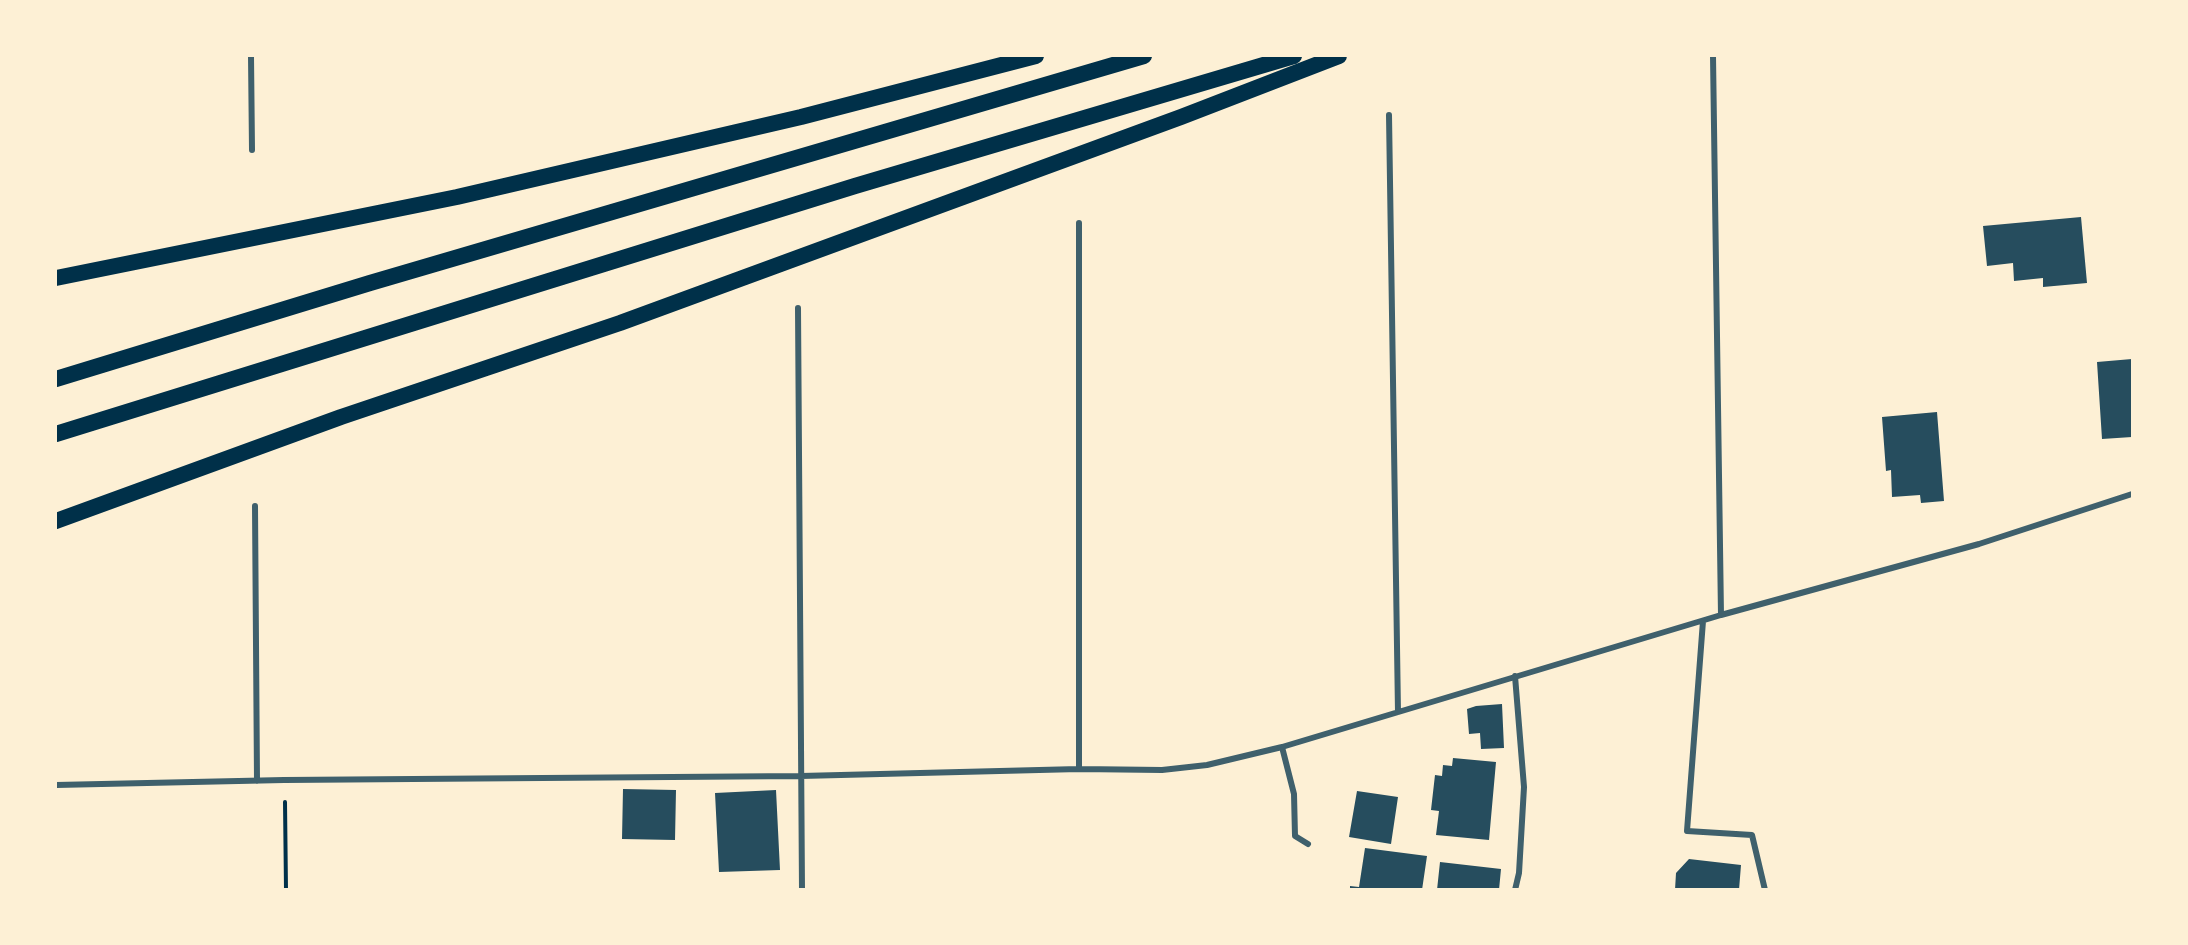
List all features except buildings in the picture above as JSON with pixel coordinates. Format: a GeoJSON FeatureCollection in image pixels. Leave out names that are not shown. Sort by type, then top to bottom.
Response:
{"type":"FeatureCollection","features":[{"type":"Feature","properties":{"kind":"highway"},"geometry":{"type":"LineString","coordinates":[[56,278],[457,198],[801,117],[1036,56]]}},
{"type":"Feature","properties":{"kind":"highway"},"geometry":{"type":"LineString","coordinates":[[56,379],[370,283],[1144,56]]}},
{"type":"Feature","properties":{"kind":"highway"},"geometry":{"type":"LineString","coordinates":[[56,434],[866,183],[1294,56]]}},
{"type":"Feature","properties":{"kind":"highway"},"geometry":{"type":"LineString","coordinates":[[56,521],[341,417],[631,319],[1181,117],[1339,56]]}},
{"type":"Feature","properties":{"kind":"street"},"geometry":{"type":"LineString","coordinates":[[251,56],[252,150]]}},
{"type":"Feature","properties":{"kind":"street"},"geometry":{"type":"LineString","coordinates":[[1713,56],[1721,615]]}},
{"type":"Feature","properties":{"kind":"street"},"geometry":{"type":"LineString","coordinates":[[1389,115],[1398,712]]}},
{"type":"Feature","properties":{"kind":"street"},"geometry":{"type":"LineString","coordinates":[[1079,223],[1079,769]]}},
{"type":"Feature","properties":{"kind":"street"},"geometry":{"type":"LineString","coordinates":[[798,308],[802,890]]}},
{"type":"Feature","properties":{"kind":"street"},"geometry":{"type":"LineString","coordinates":[[56,785],[284,780],[801,776],[1079,769],[1162,770],[1207,765],[1282,747],[1721,615],[1979,544],[2133,494]]}},
{"type":"Feature","properties":{"kind":"street"},"geometry":{"type":"LineString","coordinates":[[255,507],[257,781]]}},
{"type":"Feature","properties":{"kind":"street"},"geometry":{"type":"LineString","coordinates":[[1703,621],[1687,831],[1752,835],[1765,890]]}},
{"type":"Feature","properties":{"kind":"street"},"geometry":{"type":"LineString","coordinates":[[1515,676],[1524,787],[1519,873],[1515,890]]}},
{"type":"Feature","properties":{"kind":"street"},"geometry":{"type":"LineString","coordinates":[[1282,747],[1294,794],[1295,836],[1308,844]]}},
{"type":"Feature","properties":{"kind":"path"},"geometry":{"type":"LineString","coordinates":[[284,780],[286,890]]}}]}
